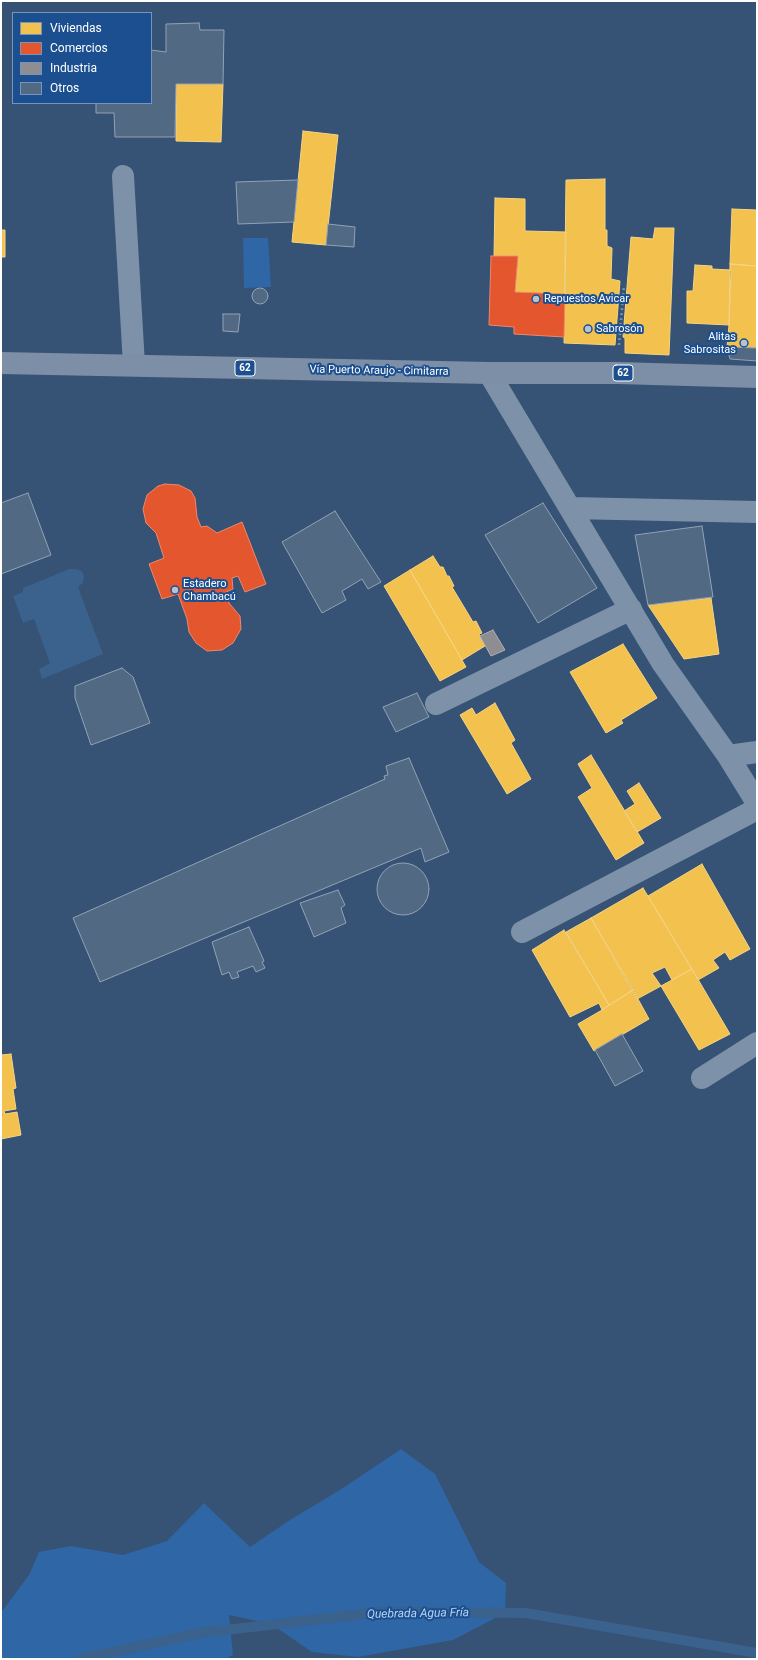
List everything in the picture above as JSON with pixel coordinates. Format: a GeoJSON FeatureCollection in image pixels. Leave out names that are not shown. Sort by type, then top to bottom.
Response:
{"type":"FeatureCollection","features":[{"type":"Feature","properties":{"kind":"main road","name":"Vía Puerto Araujo - Cimitarra"},"geometry":{"type":"LineString","coordinates":[[1,363],[490,373],[618,373],[757,377]]}},
{"type":"Feature","properties":{"kind":"street"},"geometry":{"type":"LineString","coordinates":[[123,176],[134,366]]}},
{"type":"Feature","properties":{"kind":"street"},"geometry":{"type":"LineString","coordinates":[[490,373],[663,664],[728,756],[757,803]]}},
{"type":"Feature","properties":{"kind":"street"},"geometry":{"type":"LineString","coordinates":[[571,508],[757,512]]}},
{"type":"Feature","properties":{"kind":"street"},"geometry":{"type":"LineString","coordinates":[[436,704],[631,608]]}},
{"type":"Feature","properties":{"kind":"street"},"geometry":{"type":"LineString","coordinates":[[728,756],[757,752]]}},
{"type":"Feature","properties":{"kind":"street"},"geometry":{"type":"LineString","coordinates":[[522,932],[757,809]]}},
{"type":"Feature","properties":{"kind":"street"},"geometry":{"type":"LineString","coordinates":[[702,1078],[757,1043]]}},
{"type":"Feature","properties":{"kind":"path"},"geometry":{"type":"LineString","coordinates":[[618,373],[624,285]]}},
{"type":"Feature","properties":{"kind":"shaded area"},"geometry":{"type":"Polygon","coordinates":[[[243,238],[268,238],[271,287],[244,288],[243,238]]]}},
{"type":"Feature","properties":{"kind":"shaded area"},"geometry":{"type":"Polygon","coordinates":[[[69,569],[82,571],[84,576],[83,583],[78,587],[103,654],[42,679],[39,669],[50,663],[34,619],[23,623],[13,596],[23,592],[23,588],[69,569]]]}},
{"type":"Feature","properties":{"kind":"shaded area"},"geometry":{"type":"Polygon","coordinates":[[[401,1449],[435,1474],[479,1562],[506,1583],[505,1613],[453,1640],[358,1657],[312,1652],[271,1624],[229,1615],[233,1655],[225,1659],[1,1659],[1,1610],[3,1610],[29,1575],[39,1552],[71,1546],[123,1555],[167,1541],[204,1503],[250,1547],[401,1449]]]}},
{"type":"Feature","properties":{"kind":"building: Viviendas"},"geometry":{"type":"Polygon","coordinates":[[[176,84],[223,84],[221,142],[176,141],[176,84]]]}},
{"type":"Feature","properties":{"kind":"building: Viviendas"},"geometry":{"type":"Polygon","coordinates":[[[303,131],[338,135],[326,245],[292,242],[303,131]]]}},
{"type":"Feature","properties":{"kind":"building: Viviendas"},"geometry":{"type":"Polygon","coordinates":[[[605,179],[605,230],[607,230],[607,246],[612,248],[611,279],[620,281],[615,345],[564,343],[566,180],[605,179]]]}},
{"type":"Feature","properties":{"kind":"building: Viviendas"},"geometry":{"type":"Polygon","coordinates":[[[495,198],[525,199],[525,231],[566,232],[565,294],[515,292],[518,256],[494,256],[495,198]]]}},
{"type":"Feature","properties":{"kind":"building: Viviendas"},"geometry":{"type":"Polygon","coordinates":[[[732,209],[757,210],[757,266],[730,264],[732,209]]]}},
{"type":"Feature","properties":{"kind":"building: Viviendas"},"geometry":{"type":"Polygon","coordinates":[[[655,228],[674,228],[669,355],[625,353],[625,338],[623,337],[631,237],[653,239],[655,228]]]}},
{"type":"Feature","properties":{"kind":"building: Viviendas"},"geometry":{"type":"Polygon","coordinates":[[[1,230],[5,230],[5,257],[1,257],[1,230]]]}},
{"type":"Feature","properties":{"kind":"building: Viviendas"},"geometry":{"type":"Polygon","coordinates":[[[730,264],[757,266],[757,348],[727,347],[729,325],[730,264]]]}},
{"type":"Feature","properties":{"kind":"building: Viviendas"},"geometry":{"type":"Polygon","coordinates":[[[695,265],[712,266],[712,269],[731,270],[729,325],[687,323],[687,291],[693,291],[695,265]]]}},
{"type":"Feature","properties":{"kind":"building: Viviendas"},"geometry":{"type":"Polygon","coordinates":[[[433,556],[440,567],[443,567],[447,576],[449,576],[454,586],[452,587],[473,622],[476,621],[482,633],[479,634],[485,646],[462,660],[410,570],[433,556]]]}},
{"type":"Feature","properties":{"kind":"building: Viviendas"},"geometry":{"type":"Polygon","coordinates":[[[410,570],[466,667],[440,681],[384,586],[410,570]]]}},
{"type":"Feature","properties":{"kind":"building: Viviendas"},"geometry":{"type":"Polygon","coordinates":[[[711,598],[719,654],[684,659],[648,605],[711,598]]]}},
{"type":"Feature","properties":{"kind":"building: Viviendas"},"geometry":{"type":"Polygon","coordinates":[[[623,644],[657,698],[621,720],[623,723],[606,733],[570,672],[623,644]]]}},
{"type":"Feature","properties":{"kind":"building: Viviendas"},"geometry":{"type":"Polygon","coordinates":[[[495,703],[515,740],[511,743],[531,779],[507,794],[460,715],[472,708],[476,715],[495,703]]]}},
{"type":"Feature","properties":{"kind":"building: Viviendas"},"geometry":{"type":"Polygon","coordinates":[[[591,755],[644,843],[616,860],[578,797],[592,788],[578,764],[591,755]]]}},
{"type":"Feature","properties":{"kind":"building: Viviendas"},"geometry":{"type":"Polygon","coordinates":[[[639,783],[661,818],[637,832],[624,811],[635,804],[627,791],[639,783]]]}},
{"type":"Feature","properties":{"kind":"building: Viviendas"},"geometry":{"type":"Polygon","coordinates":[[[702,864],[750,949],[730,960],[725,952],[713,960],[719,968],[698,980],[648,896],[702,864]]]}},
{"type":"Feature","properties":{"kind":"building: Viviendas"},"geometry":{"type":"Polygon","coordinates":[[[643,888],[692,969],[672,980],[665,967],[652,973],[661,986],[637,999],[591,918],[643,888]]]}},
{"type":"Feature","properties":{"kind":"building: Viviendas"},"geometry":{"type":"Polygon","coordinates":[[[591,918],[633,990],[609,1005],[566,932],[591,918]]]}},
{"type":"Feature","properties":{"kind":"building: Viviendas"},"geometry":{"type":"Polygon","coordinates":[[[564,930],[609,1005],[602,1010],[599,1003],[570,1017],[532,950],[564,930]]]}},
{"type":"Feature","properties":{"kind":"building: Viviendas"},"geometry":{"type":"Polygon","coordinates":[[[692,969],[730,1034],[699,1050],[661,986],[692,969]]]}},
{"type":"Feature","properties":{"kind":"building: Viviendas"},"geometry":{"type":"Polygon","coordinates":[[[633,990],[649,1019],[594,1051],[578,1024],[633,990]]]}},
{"type":"Feature","properties":{"kind":"building: Viviendas"},"geometry":{"type":"Polygon","coordinates":[[[11,1054],[16,1088],[13,1089],[16,1109],[4,1111],[5,1114],[17,1112],[21,1135],[1,1139],[1,1055],[11,1054]]]}},
{"type":"Feature","properties":{"kind":"building: Comercios"},"geometry":{"type":"Polygon","coordinates":[[[491,256],[518,256],[515,292],[565,294],[564,337],[514,334],[514,327],[489,325],[491,256]]]}},
{"type":"Feature","properties":{"kind":"building: Comercios"},"geometry":{"type":"Polygon","coordinates":[[[165,484],[179,485],[191,491],[195,498],[197,517],[201,527],[207,526],[217,533],[242,522],[266,584],[245,592],[238,576],[232,578],[233,589],[226,592],[229,603],[240,616],[241,629],[233,643],[222,650],[207,651],[196,643],[189,632],[187,619],[178,594],[162,599],[149,564],[164,558],[156,533],[146,523],[143,509],[147,495],[158,486],[165,484]]]}},
{"type":"Feature","properties":{"kind":"building: Industria"},"geometry":{"type":"Polygon","coordinates":[[[493,630],[505,650],[491,656],[480,636],[493,630]]]}},
{"type":"Feature","properties":{"kind":"building: Otros"},"geometry":{"type":"Polygon","coordinates":[[[199,23],[200,30],[224,30],[223,84],[176,84],[175,137],[115,137],[114,113],[96,113],[96,104],[152,104],[152,50],[166,52],[166,24],[199,23]]]}},
{"type":"Feature","properties":{"kind":"building: Otros"},"geometry":{"type":"Polygon","coordinates":[[[298,180],[294,222],[238,224],[236,182],[298,180]]]}},
{"type":"Feature","properties":{"kind":"building: Otros"},"geometry":{"type":"Polygon","coordinates":[[[328,224],[355,227],[354,247],[326,245],[328,224]]]}},
{"type":"Feature","properties":{"kind":"building: Otros"},"geometry":{"type":"Polygon","coordinates":[[[257,288],[263,288],[268,293],[266,302],[263,304],[257,304],[252,299],[252,293],[257,288]]]}},
{"type":"Feature","properties":{"kind":"building: Otros"},"geometry":{"type":"Polygon","coordinates":[[[223,314],[240,314],[238,332],[223,331],[223,314]]]}},
{"type":"Feature","properties":{"kind":"building: Otros"},"geometry":{"type":"Polygon","coordinates":[[[727,347],[757,348],[757,361],[730,359],[727,347]]]}},
{"type":"Feature","properties":{"kind":"building: Otros"},"geometry":{"type":"Polygon","coordinates":[[[28,493],[51,555],[1,574],[1,503],[28,493]]]}},
{"type":"Feature","properties":{"kind":"building: Otros"},"geometry":{"type":"Polygon","coordinates":[[[543,503],[597,588],[538,623],[485,535],[543,503]]]}},
{"type":"Feature","properties":{"kind":"building: Otros"},"geometry":{"type":"Polygon","coordinates":[[[335,511],[381,582],[368,589],[362,579],[342,591],[346,600],[322,613],[282,542],[335,511]]]}},
{"type":"Feature","properties":{"kind":"building: Otros"},"geometry":{"type":"Polygon","coordinates":[[[702,526],[713,597],[648,605],[635,535],[702,526]]]}},
{"type":"Feature","properties":{"kind":"building: Otros"},"geometry":{"type":"Polygon","coordinates":[[[122,668],[133,677],[150,723],[91,745],[75,698],[75,686],[122,668]]]}},
{"type":"Feature","properties":{"kind":"building: Otros"},"geometry":{"type":"Polygon","coordinates":[[[417,693],[429,717],[396,732],[383,707],[417,693]]]}},
{"type":"Feature","properties":{"kind":"building: Otros"},"geometry":{"type":"Polygon","coordinates":[[[409,758],[449,852],[425,862],[421,848],[100,982],[73,918],[385,779],[384,776],[388,775],[386,766],[409,758]]]}},
{"type":"Feature","properties":{"kind":"building: Otros"},"geometry":{"type":"Polygon","coordinates":[[[403,863],[413,865],[421,871],[427,879],[429,889],[427,899],[421,907],[413,913],[403,915],[393,913],[385,907],[379,899],[377,889],[379,879],[385,871],[393,865],[403,863]]]}},
{"type":"Feature","properties":{"kind":"building: Otros"},"geometry":{"type":"Polygon","coordinates":[[[338,890],[345,905],[341,908],[346,923],[314,937],[300,903],[338,890]]]}},
{"type":"Feature","properties":{"kind":"building: Otros"},"geometry":{"type":"Polygon","coordinates":[[[249,927],[264,961],[262,962],[265,968],[256,972],[253,966],[237,972],[239,977],[232,979],[229,972],[222,975],[212,942],[249,927]]]}},
{"type":"Feature","properties":{"kind":"building: Otros"},"geometry":{"type":"Polygon","coordinates":[[[622,1034],[643,1071],[615,1086],[595,1050],[622,1034]]]}},
{"type":"Feature","properties":{"kind":"waterway","name":"Quebrada Agua Fría"},"geometry":{"type":"LineString","coordinates":[[80,1659],[200,1633],[381,1612],[526,1613],[757,1653]]}},
{"type":"Feature","properties":{"kind":"place","name":"Repuestos Avicar"},"geometry":{"type":"Point","coordinates":[536,299]}},
{"type":"Feature","properties":{"kind":"place","name":"Sabrosón"},"geometry":{"type":"Point","coordinates":[588,329]}},
{"type":"Feature","properties":{"kind":"place","name":"Alitas Sabrositas"},"geometry":{"type":"Point","coordinates":[744,343]}},
{"type":"Feature","properties":{"kind":"place","name":"Estadero Chambacú"},"geometry":{"type":"Point","coordinates":[175,590]}}]}
